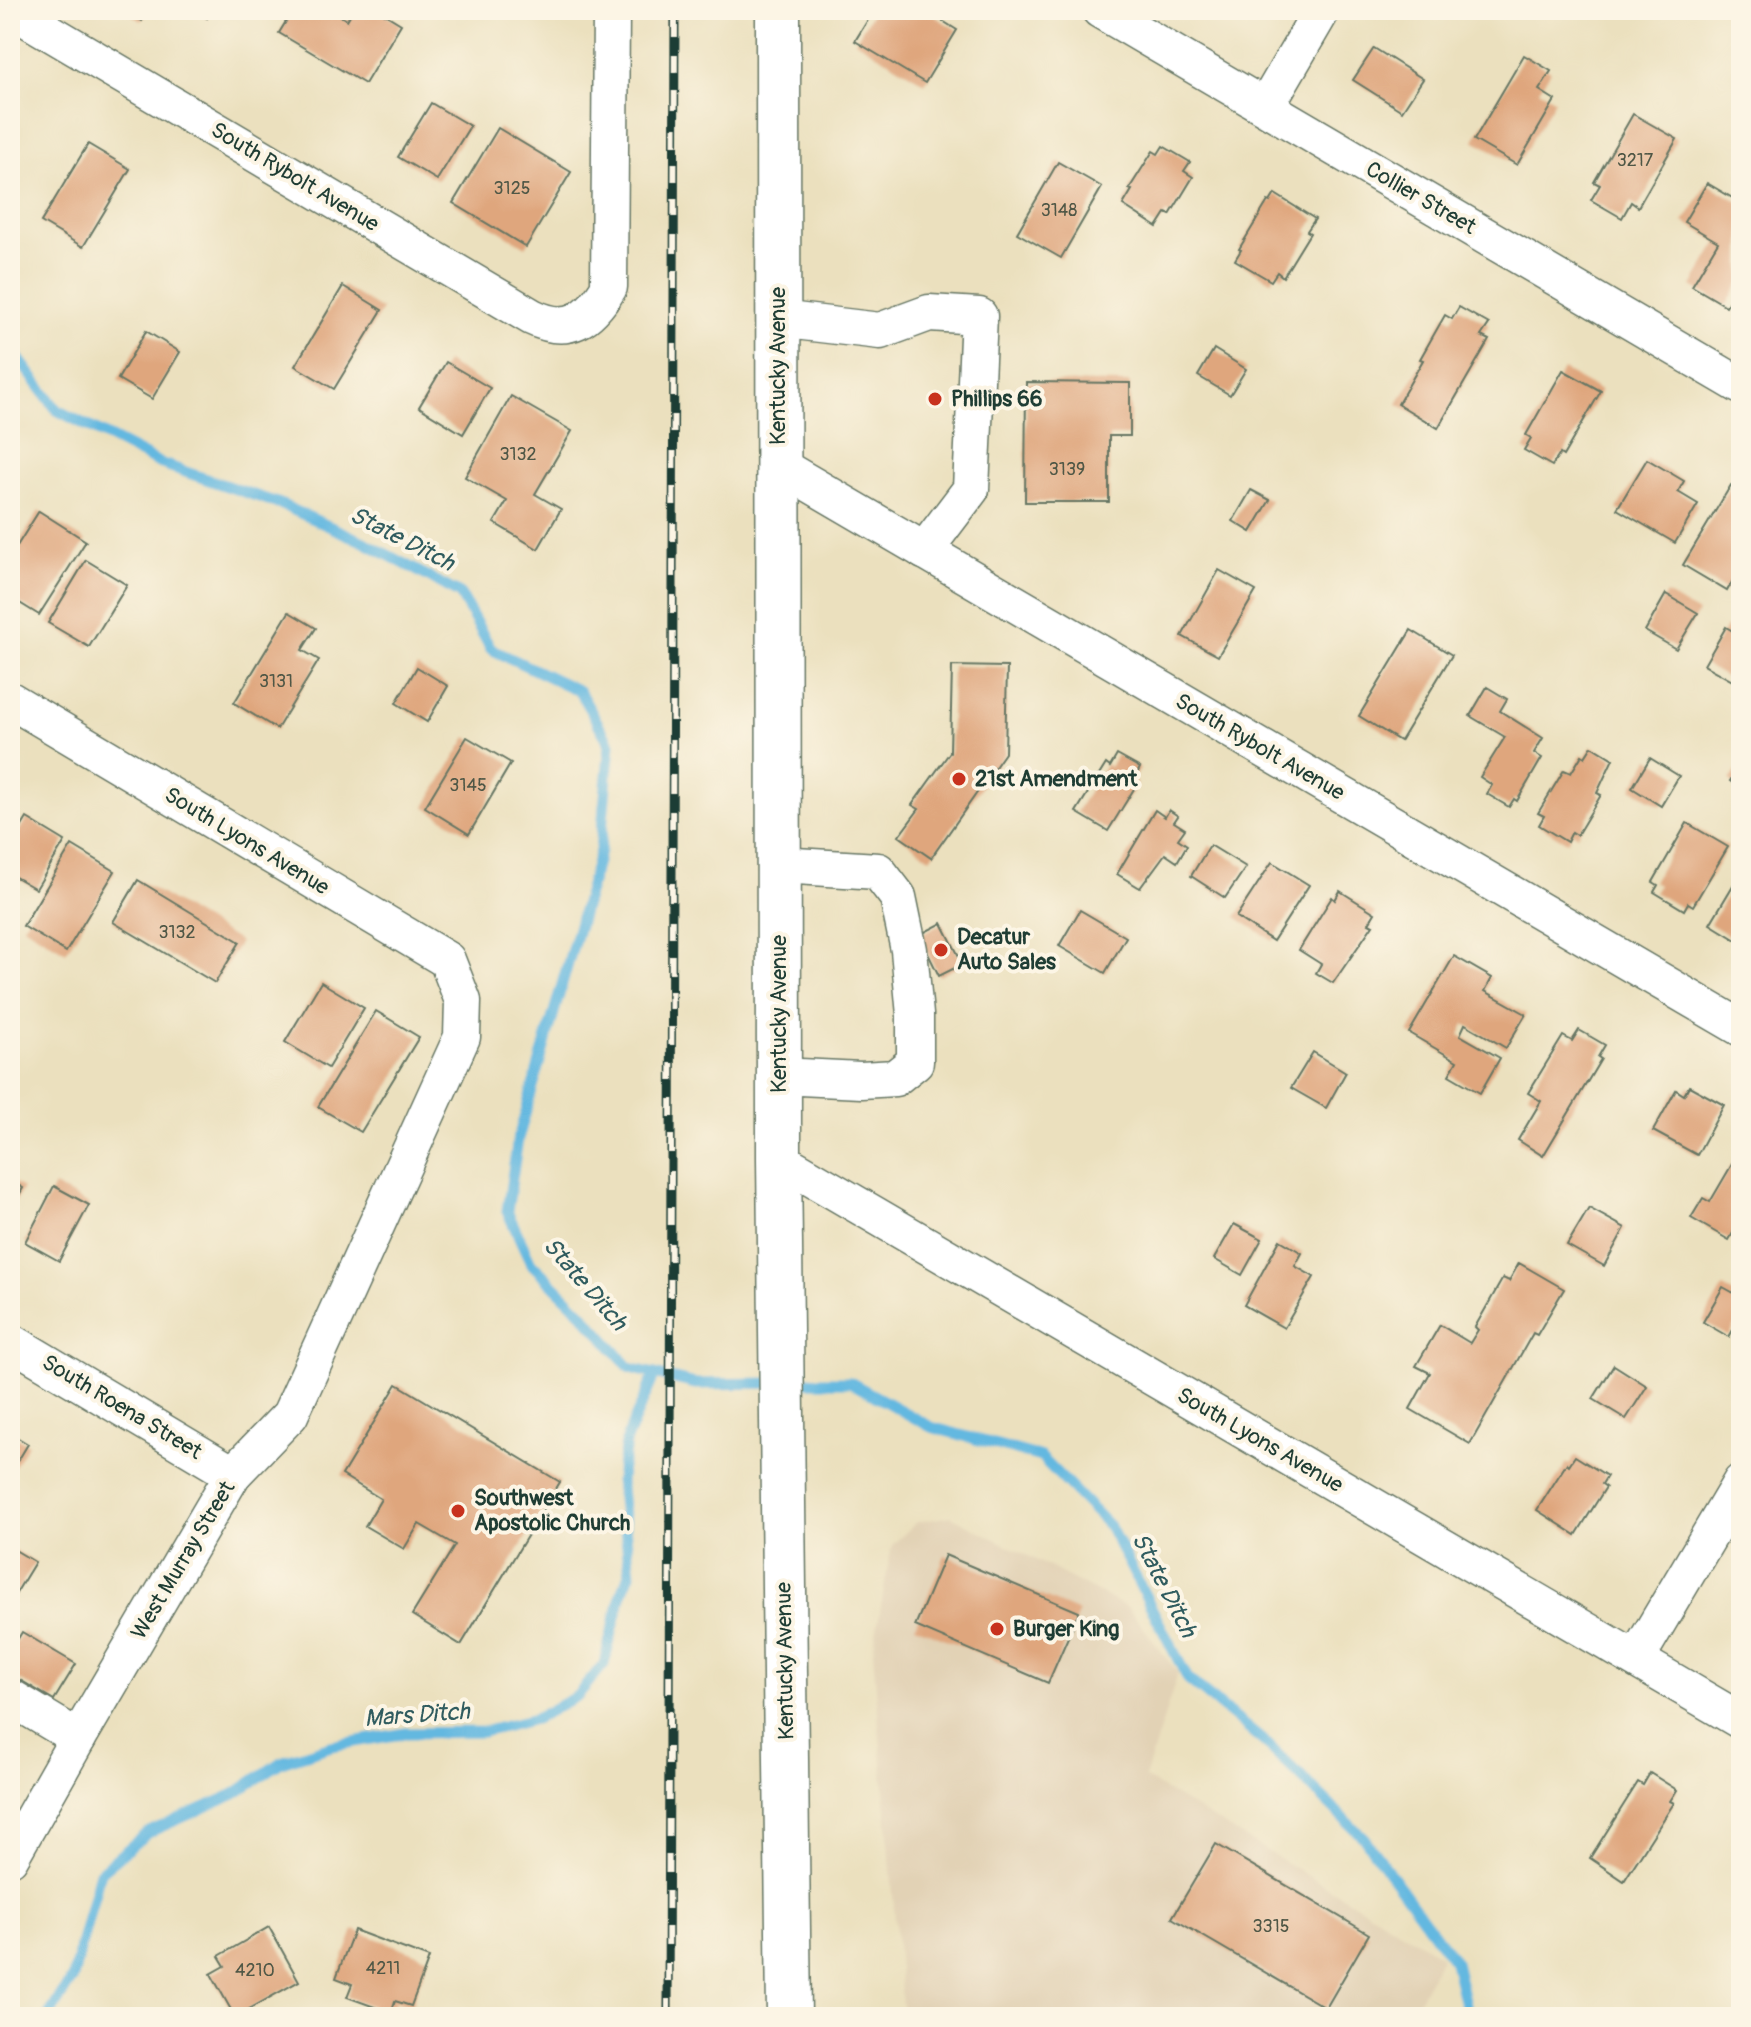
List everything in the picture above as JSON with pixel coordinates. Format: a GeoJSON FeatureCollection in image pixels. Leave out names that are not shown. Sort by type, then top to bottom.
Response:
{"type":"FeatureCollection","features":[{"type":"Feature","properties":{"kind":"main road","name":"Kentucky Avenue"},"geometry":{"type":"LineString","coordinates":[[778,10],[779,1159],[789,2017]]}},
{"type":"Feature","properties":{"kind":"street","name":"Collier Street"},"geometry":{"type":"LineString","coordinates":[[1100,10],[1741,386]]}},
{"type":"Feature","properties":{"kind":"street"},"geometry":{"type":"LineString","coordinates":[[1266,106],[1322,10]]}},
{"type":"Feature","properties":{"kind":"street","name":"South Rybolt Avenue"},"geometry":{"type":"LineString","coordinates":[[32,15],[532,317],[551,324],[567,324],[583,319],[596,309],[609,287],[606,12]]}},
{"type":"Feature","properties":{"kind":"street"},"geometry":{"type":"LineString","coordinates":[[778,319],[880,331],[929,313],[979,316],[971,489],[924,551]]}},
{"type":"Feature","properties":{"kind":"street","name":"South Rybolt Avenue"},"geometry":{"type":"LineString","coordinates":[[778,465],[1741,1028]]}},
{"type":"Feature","properties":{"kind":"street","name":"South Lyons Avenue"},"geometry":{"type":"LineString","coordinates":[[10,700],[447,960],[463,1001]]}},
{"type":"Feature","properties":{"kind":"street"},"geometry":{"type":"LineString","coordinates":[[779,865],[878,871],[898,897],[909,950],[915,1015],[915,1062],[895,1078],[861,1080],[779,1076]]}},
{"type":"Feature","properties":{"kind":"street","name":"West Murray Street"},"geometry":{"type":"LineString","coordinates":[[10,1858],[233,1474],[290,1415],[462,1037],[463,1001]]}},
{"type":"Feature","properties":{"kind":"street","name":"South Lyons Avenue"},"geometry":{"type":"LineString","coordinates":[[779,1159],[1741,1721]]}},
{"type":"Feature","properties":{"kind":"street","name":"South Roena Street"},"geometry":{"type":"LineString","coordinates":[[10,1341],[233,1474]]}},
{"type":"Feature","properties":{"kind":"street"},"geometry":{"type":"LineString","coordinates":[[1636,1659],[1741,1482]]}},
{"type":"Feature","properties":{"kind":"street"},"geometry":{"type":"LineString","coordinates":[[10,1697],[78,1738]]}},
{"type":"Feature","properties":{"kind":"shaded area"},"geometry":{"type":"Polygon","coordinates":[[[951,1516],[1128,1608],[1178,1673],[1145,1778],[1442,1956],[1409,2017],[903,2017],[873,1651],[892,1545],[917,1522],[951,1516]]]}},
{"type":"Feature","properties":{"kind":"building"},"geometry":{"type":"Polygon","coordinates":[[[124,10],[149,10],[142,21],[124,10]]]}},
{"type":"Feature","properties":{"kind":"building"},"geometry":{"type":"Polygon","coordinates":[[[194,10],[211,10],[207,18],[194,10]]]}},
{"type":"Feature","properties":{"kind":"building"},"geometry":{"type":"Polygon","coordinates":[[[293,10],[331,10],[347,20],[353,10],[378,10],[401,24],[365,84],[279,33],[293,10]]]}},
{"type":"Feature","properties":{"kind":"building"},"geometry":{"type":"Polygon","coordinates":[[[874,10],[925,10],[957,30],[925,83],[855,41],[874,10]]]}},
{"type":"Feature","properties":{"kind":"building"},"geometry":{"type":"Polygon","coordinates":[[[1374,48],[1423,79],[1402,111],[1353,80],[1374,48]]]}},
{"type":"Feature","properties":{"kind":"building"},"geometry":{"type":"Polygon","coordinates":[[[1524,55],[1551,71],[1539,90],[1555,100],[1517,165],[1474,140],[1524,55]]]}},
{"type":"Feature","properties":{"kind":"building"},"geometry":{"type":"Polygon","coordinates":[[[431,103],[470,126],[437,180],[398,157],[431,103]]]}},
{"type":"Feature","properties":{"kind":"building"},"geometry":{"type":"Polygon","coordinates":[[[1633,114],[1677,139],[1638,207],[1631,202],[1622,218],[1591,200],[1600,185],[1594,182],[1633,114]]]}},
{"type":"Feature","properties":{"kind":"building"},"geometry":{"type":"Polygon","coordinates":[[[498,128],[571,172],[526,247],[453,203],[498,128]]]}},
{"type":"Feature","properties":{"kind":"building"},"geometry":{"type":"Polygon","coordinates":[[[88,144],[130,169],[83,247],[41,222],[88,144]]]}},
{"type":"Feature","properties":{"kind":"building"},"geometry":{"type":"Polygon","coordinates":[[[1163,146],[1190,162],[1184,171],[1193,177],[1170,215],[1166,213],[1157,227],[1123,205],[1132,190],[1129,189],[1153,151],[1158,154],[1163,146]]]}},
{"type":"Feature","properties":{"kind":"building"},"geometry":{"type":"Polygon","coordinates":[[[1058,162],[1102,187],[1061,258],[1017,233],[1058,162]]]}},
{"type":"Feature","properties":{"kind":"building"},"geometry":{"type":"Polygon","coordinates":[[[1707,183],[1741,203],[1741,281],[1726,306],[1692,286],[1718,242],[1684,222],[1707,183]]]}},
{"type":"Feature","properties":{"kind":"building"},"geometry":{"type":"Polygon","coordinates":[[[1275,194],[1315,219],[1283,277],[1277,272],[1271,281],[1235,260],[1275,194]]]}},
{"type":"Feature","properties":{"kind":"building"},"geometry":{"type":"Polygon","coordinates":[[[343,286],[382,310],[334,389],[295,366],[343,286]]]}},
{"type":"Feature","properties":{"kind":"building"},"geometry":{"type":"Polygon","coordinates":[[[1459,307],[1489,324],[1481,336],[1489,340],[1438,428],[1398,404],[1445,315],[1452,319],[1459,307]]]}},
{"type":"Feature","properties":{"kind":"building"},"geometry":{"type":"Polygon","coordinates":[[[146,331],[180,352],[152,399],[118,379],[146,331]]]}},
{"type":"Feature","properties":{"kind":"building"},"geometry":{"type":"Polygon","coordinates":[[[1214,349],[1246,369],[1230,395],[1198,376],[1214,349]]]}},
{"type":"Feature","properties":{"kind":"building"},"geometry":{"type":"Polygon","coordinates":[[[446,362],[490,388],[463,434],[419,407],[446,362]]]}},
{"type":"Feature","properties":{"kind":"building"},"geometry":{"type":"Polygon","coordinates":[[[1563,370],[1601,391],[1563,456],[1560,454],[1552,466],[1524,450],[1531,438],[1526,435],[1563,370]]]}},
{"type":"Feature","properties":{"kind":"building"},"geometry":{"type":"Polygon","coordinates":[[[1026,382],[1130,383],[1130,436],[1109,436],[1109,502],[1025,502],[1026,382]]]}},
{"type":"Feature","properties":{"kind":"building"},"geometry":{"type":"Polygon","coordinates":[[[511,396],[572,431],[535,494],[561,509],[538,549],[494,523],[507,501],[465,477],[511,396]]]}},
{"type":"Feature","properties":{"kind":"building"},"geometry":{"type":"Polygon","coordinates":[[[1647,459],[1684,481],[1678,492],[1698,504],[1675,543],[1617,509],[1647,459]]]}},
{"type":"Feature","properties":{"kind":"building"},"geometry":{"type":"Polygon","coordinates":[[[1731,485],[1741,491],[1741,566],[1727,591],[1683,565],[1731,485]]]}},
{"type":"Feature","properties":{"kind":"building"},"geometry":{"type":"Polygon","coordinates":[[[1251,490],[1270,500],[1251,532],[1233,521],[1251,490]]]}},
{"type":"Feature","properties":{"kind":"building"},"geometry":{"type":"Polygon","coordinates":[[[39,511],[86,541],[39,615],[10,597],[10,557],[39,511]]]}},
{"type":"Feature","properties":{"kind":"building"},"geometry":{"type":"Polygon","coordinates":[[[86,560],[127,585],[89,647],[48,623],[86,560]]]}},
{"type":"Feature","properties":{"kind":"building"},"geometry":{"type":"Polygon","coordinates":[[[1219,570],[1256,591],[1218,656],[1182,636],[1219,570]]]}},
{"type":"Feature","properties":{"kind":"building"},"geometry":{"type":"Polygon","coordinates":[[[1666,594],[1698,613],[1676,649],[1645,631],[1666,594]]]}},
{"type":"Feature","properties":{"kind":"building"},"geometry":{"type":"Polygon","coordinates":[[[289,612],[316,628],[302,650],[319,660],[277,729],[234,703],[289,612]]]}},
{"type":"Feature","properties":{"kind":"building"},"geometry":{"type":"Polygon","coordinates":[[[1726,627],[1741,636],[1741,679],[1738,684],[1704,665],[1726,627]]]}},
{"type":"Feature","properties":{"kind":"building"},"geometry":{"type":"Polygon","coordinates":[[[1411,630],[1452,655],[1400,741],[1359,716],[1411,630]]]}},
{"type":"Feature","properties":{"kind":"building","name":"21st Amendment"},"geometry":{"type":"Polygon","coordinates":[[[952,666],[1007,667],[1005,753],[931,858],[899,836],[919,809],[912,805],[950,752],[952,666]]]}},
{"type":"Feature","properties":{"kind":"building"},"geometry":{"type":"Polygon","coordinates":[[[417,667],[448,686],[427,722],[396,703],[417,667]]]}},
{"type":"Feature","properties":{"kind":"building"},"geometry":{"type":"Polygon","coordinates":[[[1487,687],[1507,699],[1500,711],[1543,738],[1534,753],[1542,758],[1517,801],[1514,799],[1509,807],[1487,794],[1492,785],[1480,777],[1505,737],[1470,716],[1487,687]]]}},
{"type":"Feature","properties":{"kind":"building"},"geometry":{"type":"Polygon","coordinates":[[[467,737],[511,763],[469,834],[425,807],[467,737]]]}},
{"type":"Feature","properties":{"kind":"building"},"geometry":{"type":"Polygon","coordinates":[[[1592,746],[1613,759],[1597,793],[1601,795],[1577,835],[1572,832],[1567,842],[1539,825],[1544,816],[1538,813],[1564,770],[1571,773],[1592,746]]]}},
{"type":"Feature","properties":{"kind":"building"},"geometry":{"type":"Polygon","coordinates":[[[1117,755],[1140,768],[1133,781],[1137,784],[1108,831],[1076,812],[1106,764],[1110,767],[1117,755]]]}},
{"type":"Feature","properties":{"kind":"building"},"geometry":{"type":"Polygon","coordinates":[[[1650,758],[1679,776],[1661,806],[1632,788],[1650,758]]]}},
{"type":"Feature","properties":{"kind":"building"},"geometry":{"type":"Polygon","coordinates":[[[1741,764],[1741,789],[1730,781],[1741,764]]]}},
{"type":"Feature","properties":{"kind":"building"},"geometry":{"type":"Polygon","coordinates":[[[1155,810],[1165,817],[1169,810],[1178,816],[1174,822],[1185,829],[1178,839],[1187,845],[1177,862],[1165,854],[1140,888],[1117,874],[1155,810]]]}},
{"type":"Feature","properties":{"kind":"building"},"geometry":{"type":"Polygon","coordinates":[[[27,818],[65,841],[36,889],[10,874],[10,846],[27,818]]]}},
{"type":"Feature","properties":{"kind":"building"},"geometry":{"type":"Polygon","coordinates":[[[1687,823],[1728,847],[1693,906],[1688,903],[1684,910],[1654,892],[1658,885],[1653,882],[1687,823]]]}},
{"type":"Feature","properties":{"kind":"building"},"geometry":{"type":"Polygon","coordinates":[[[72,845],[115,871],[66,952],[23,926],[72,845]]]}},
{"type":"Feature","properties":{"kind":"building"},"geometry":{"type":"Polygon","coordinates":[[[1210,845],[1246,867],[1225,898],[1191,876],[1210,845]]]}},
{"type":"Feature","properties":{"kind":"building"},"geometry":{"type":"Polygon","coordinates":[[[1272,862],[1309,885],[1273,941],[1236,917],[1272,862]]]}},
{"type":"Feature","properties":{"kind":"building"},"geometry":{"type":"Polygon","coordinates":[[[1741,872],[1741,943],[1710,924],[1741,872]]]}},
{"type":"Feature","properties":{"kind":"building"},"geometry":{"type":"Polygon","coordinates":[[[138,880],[240,942],[215,983],[113,922],[138,880]]]}},
{"type":"Feature","properties":{"kind":"building"},"geometry":{"type":"Polygon","coordinates":[[[1340,891],[1375,913],[1369,923],[1373,925],[1333,983],[1316,973],[1321,964],[1299,950],[1332,897],[1335,900],[1340,891]]]}},
{"type":"Feature","properties":{"kind":"building"},"geometry":{"type":"Polygon","coordinates":[[[1080,910],[1126,937],[1105,973],[1059,946],[1080,910]]]}},
{"type":"Feature","properties":{"kind":"building","name":"Decatur Auto Sales"},"geometry":{"type":"Polygon","coordinates":[[[942,923],[963,964],[939,976],[919,935],[942,923]]]}},
{"type":"Feature","properties":{"kind":"building"},"geometry":{"type":"Polygon","coordinates":[[[1454,956],[1492,978],[1485,991],[1526,1014],[1506,1048],[1465,1024],[1460,1035],[1500,1058],[1480,1093],[1449,1075],[1457,1061],[1409,1033],[1454,956]]]}},
{"type":"Feature","properties":{"kind":"building"},"geometry":{"type":"Polygon","coordinates":[[[321,982],[364,1008],[328,1068],[285,1042],[321,982]]]}},
{"type":"Feature","properties":{"kind":"building"},"geometry":{"type":"Polygon","coordinates":[[[376,1011],[419,1037],[361,1132],[318,1107],[376,1011]]]}},
{"type":"Feature","properties":{"kind":"building"},"geometry":{"type":"Polygon","coordinates":[[[1579,1030],[1605,1045],[1598,1057],[1601,1059],[1543,1156],[1518,1140],[1541,1101],[1528,1093],[1563,1036],[1572,1041],[1579,1030]]]}},
{"type":"Feature","properties":{"kind":"building"},"geometry":{"type":"Polygon","coordinates":[[[1313,1052],[1346,1072],[1326,1108],[1291,1088],[1313,1052]]]}},
{"type":"Feature","properties":{"kind":"building"},"geometry":{"type":"Polygon","coordinates":[[[1689,1086],[1724,1105],[1697,1155],[1653,1131],[1676,1090],[1684,1095],[1689,1086]]]}},
{"type":"Feature","properties":{"kind":"building"},"geometry":{"type":"Polygon","coordinates":[[[1741,1149],[1741,1219],[1729,1240],[1691,1218],[1703,1198],[1710,1202],[1741,1149]]]}},
{"type":"Feature","properties":{"kind":"building"},"geometry":{"type":"Polygon","coordinates":[[[10,1180],[23,1188],[10,1211],[10,1180]]]}},
{"type":"Feature","properties":{"kind":"building"},"geometry":{"type":"Polygon","coordinates":[[[54,1186],[89,1205],[59,1261],[25,1242],[54,1186]]]}},
{"type":"Feature","properties":{"kind":"building"},"geometry":{"type":"Polygon","coordinates":[[[1589,1208],[1625,1228],[1604,1266],[1567,1245],[1589,1208]]]}},
{"type":"Feature","properties":{"kind":"building"},"geometry":{"type":"Polygon","coordinates":[[[1234,1224],[1262,1239],[1242,1275],[1214,1259],[1234,1224]]]}},
{"type":"Feature","properties":{"kind":"building"},"geometry":{"type":"Polygon","coordinates":[[[1280,1240],[1302,1253],[1295,1266],[1314,1277],[1284,1328],[1244,1305],[1280,1240]]]}},
{"type":"Feature","properties":{"kind":"building"},"geometry":{"type":"Polygon","coordinates":[[[1519,1263],[1564,1289],[1537,1335],[1533,1333],[1470,1444],[1410,1409],[1430,1373],[1416,1366],[1440,1325],[1470,1343],[1478,1330],[1475,1327],[1503,1278],[1509,1281],[1519,1263]]]}},
{"type":"Feature","properties":{"kind":"building"},"geometry":{"type":"Polygon","coordinates":[[[1723,1287],[1741,1297],[1741,1316],[1729,1337],[1703,1322],[1723,1287]]]}},
{"type":"Feature","properties":{"kind":"building"},"geometry":{"type":"Polygon","coordinates":[[[1614,1365],[1647,1386],[1626,1419],[1593,1399],[1614,1365]]]}},
{"type":"Feature","properties":{"kind":"building","name":"Southwest Apostolic Church"},"geometry":{"type":"Polygon","coordinates":[[[397,1384],[560,1482],[461,1645],[412,1615],[455,1545],[419,1524],[404,1549],[365,1526],[381,1499],[342,1475],[397,1384]]]}},
{"type":"Feature","properties":{"kind":"building"},"geometry":{"type":"Polygon","coordinates":[[[10,1433],[28,1444],[10,1474],[10,1433]]]}},
{"type":"Feature","properties":{"kind":"building"},"geometry":{"type":"Polygon","coordinates":[[[1575,1456],[1607,1476],[1602,1484],[1606,1487],[1576,1535],[1537,1510],[1567,1463],[1569,1465],[1575,1456]]]}},
{"type":"Feature","properties":{"kind":"building"},"geometry":{"type":"Polygon","coordinates":[[[10,1547],[35,1562],[10,1603],[10,1547]]]}},
{"type":"Feature","properties":{"kind":"building"},"geometry":{"type":"Polygon","coordinates":[[[945,1555],[1079,1612],[1048,1683],[915,1626],[945,1555]]]}},
{"type":"Feature","properties":{"kind":"building"},"geometry":{"type":"Polygon","coordinates":[[[22,1632],[76,1664],[54,1700],[10,1674],[10,1652],[22,1632]]]}},
{"type":"Feature","properties":{"kind":"building"},"geometry":{"type":"Polygon","coordinates":[[[1650,1773],[1677,1790],[1670,1801],[1674,1803],[1624,1881],[1590,1858],[1638,1782],[1643,1785],[1650,1773]]]}},
{"type":"Feature","properties":{"kind":"building"},"geometry":{"type":"Polygon","coordinates":[[[1216,1844],[1369,1934],[1326,2008],[1172,1918],[1216,1844]]]}},
{"type":"Feature","properties":{"kind":"building"},"geometry":{"type":"Polygon","coordinates":[[[269,1927],[299,1981],[235,2017],[211,1974],[225,1966],[219,1956],[269,1927]]]}},
{"type":"Feature","properties":{"kind":"building"},"geometry":{"type":"Polygon","coordinates":[[[354,1930],[429,1958],[411,2006],[395,2001],[391,2013],[347,1997],[352,1984],[336,1978],[354,1930]]]}},
{"type":"Feature","properties":{"kind":"waterway","name":"State Ditch"},"geometry":{"type":"LineString","coordinates":[[10,347],[57,410],[159,463],[280,504],[364,542],[460,594],[491,649],[579,691],[610,744],[600,851],[518,1139],[507,1211],[531,1263],[582,1313],[630,1368],[695,1384],[773,1383]]}},
{"type":"Feature","properties":{"kind":"waterway","name":"Mars Ditch"},"geometry":{"type":"LineString","coordinates":[[48,2017],[73,1977],[100,1872],[147,1833],[235,1794],[281,1762],[331,1746],[406,1733],[483,1732],[535,1719],[577,1696],[604,1664],[622,1593],[630,1574],[620,1479],[627,1437],[655,1374]]}},
{"type":"Feature","properties":{"kind":"waterway","name":"State Ditch"},"geometry":{"type":"LineString","coordinates":[[790,1382],[850,1382],[931,1427],[1041,1457],[1110,1527],[1188,1679],[1268,1745],[1364,1838],[1455,1962],[1468,2017]]}},
{"type":"Feature","properties":{"kind":"railway"},"geometry":{"type":"LineString","coordinates":[[668,2017],[675,10]]}},
{"type":"Feature","properties":{"kind":"place","name":"Phillips 66"},"geometry":{"type":"Point","coordinates":[935,399]}},
{"type":"Feature","properties":{"kind":"place","name":"21st Amendment"},"geometry":{"type":"Point","coordinates":[959,779]}},
{"type":"Feature","properties":{"kind":"place","name":"Decatur Auto Sales"},"geometry":{"type":"Point","coordinates":[941,950]}},
{"type":"Feature","properties":{"kind":"place","name":"Southwest Apostolic Church"},"geometry":{"type":"Point","coordinates":[458,1511]}},
{"type":"Feature","properties":{"kind":"place","name":"Burger King"},"geometry":{"type":"Point","coordinates":[997,1629]}}]}
